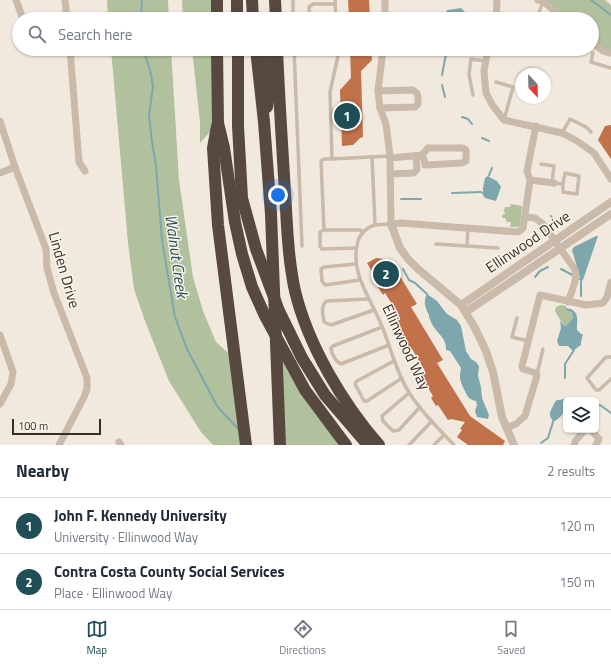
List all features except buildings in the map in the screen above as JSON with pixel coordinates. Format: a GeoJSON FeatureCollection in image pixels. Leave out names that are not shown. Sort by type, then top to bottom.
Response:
{"type":"FeatureCollection","features":[{"type":"Feature","properties":{"kind":"highway"},"geometry":{"type":"LineString","coordinates":[[217,0],[217,12]]}},
{"type":"Feature","properties":{"kind":"highway"},"geometry":{"type":"LineString","coordinates":[[237,0],[237,12]]}},
{"type":"Feature","properties":{"kind":"highway"},"geometry":{"type":"LineString","coordinates":[[252,0],[253,12]]}},
{"type":"Feature","properties":{"kind":"highway"},"geometry":{"type":"LineString","coordinates":[[267,0],[268,12]]}},
{"type":"Feature","properties":{"kind":"highway"},"geometry":{"type":"LineString","coordinates":[[275,0],[276,12]]}},
{"type":"Feature","properties":{"kind":"highway"},"geometry":{"type":"LineString","coordinates":[[218,56],[218,123],[213,148],[216,202],[246,445]]}},
{"type":"Feature","properties":{"kind":"highway"},"geometry":{"type":"LineString","coordinates":[[238,56],[238,126],[242,198],[256,249],[279,311],[302,358],[325,395],[368,445]]}},
{"type":"Feature","properties":{"kind":"highway"},"geometry":{"type":"LineString","coordinates":[[257,56],[264,122],[271,214],[280,445]]}},
{"type":"Feature","properties":{"kind":"highway"},"geometry":{"type":"LineString","coordinates":[[264,122],[269,95],[268,56]]}},
{"type":"Feature","properties":{"kind":"highway"},"geometry":{"type":"LineString","coordinates":[[277,56],[288,251],[296,292],[304,319],[330,377],[348,407],[379,445]]}},
{"type":"Feature","properties":{"kind":"highway"},"geometry":{"type":"LineString","coordinates":[[218,123],[224,148],[235,222],[242,254],[258,301],[305,390],[346,445]]}},
{"type":"Feature","properties":{"kind":"street"},"geometry":{"type":"LineString","coordinates":[[16,0],[21,12]]}},
{"type":"Feature","properties":{"kind":"street"},"geometry":{"type":"LineString","coordinates":[[65,0],[66,12]]}},
{"type":"Feature","properties":{"kind":"street"},"geometry":{"type":"LineString","coordinates":[[385,0],[385,12]]}},
{"type":"Feature","properties":{"kind":"street"},"geometry":{"type":"LineString","coordinates":[[496,12],[497,0]]}},
{"type":"Feature","properties":{"kind":"street"},"geometry":{"type":"LineString","coordinates":[[545,1],[557,12]]}},
{"type":"Feature","properties":{"kind":"street"},"geometry":{"type":"LineString","coordinates":[[599,47],[611,53]]}},
{"type":"Feature","properties":{"kind":"street"},"geometry":{"type":"LineString","coordinates":[[71,56],[79,162],[85,171]]}},
{"type":"Feature","properties":{"kind":"street"},"geometry":{"type":"LineString","coordinates":[[382,56],[378,91],[380,108],[386,124],[390,157],[391,224],[400,248],[408,259],[461,305],[466,312],[486,350],[493,372],[502,416],[514,445]]}},
{"type":"Feature","properties":{"kind":"street"},"geometry":{"type":"LineString","coordinates":[[487,56],[484,71],[486,93],[493,106],[504,120],[562,133],[577,141],[594,153],[611,179]]}},
{"type":"Feature","properties":{"kind":"street"},"geometry":{"type":"LineString","coordinates":[[378,91],[412,90],[416,91],[418,94],[418,104],[415,107],[380,108]]}},
{"type":"Feature","properties":{"kind":"street","name":"Linden Drive"},"geometry":{"type":"LineString","coordinates":[[0,121],[15,167],[46,249],[47,268],[54,293],[86,378],[87,389],[84,397],[59,445]]}},
{"type":"Feature","properties":{"kind":"street"},"geometry":{"type":"LineString","coordinates":[[391,224],[401,223],[518,232],[522,228],[525,217],[530,180],[527,171],[536,126]]}},
{"type":"Feature","properties":{"kind":"street"},"geometry":{"type":"LineString","coordinates":[[390,157],[419,156],[424,159],[425,165],[462,164],[466,161],[466,150],[463,148],[428,148],[419,156],[417,169],[414,173],[390,174]]}},
{"type":"Feature","properties":{"kind":"street"},"geometry":{"type":"LineString","coordinates":[[0,173],[15,167]]}},
{"type":"Feature","properties":{"kind":"street"},"geometry":{"type":"LineString","coordinates":[[530,180],[553,183]]}},
{"type":"Feature","properties":{"kind":"street","name":"Ellinwood Drive"},"geometry":{"type":"LineString","coordinates":[[461,305],[611,202]]}},
{"type":"Feature","properties":{"kind":"street","name":"Ellinwood Drive"},"geometry":{"type":"LineString","coordinates":[[466,312],[611,214]]}},
{"type":"Feature","properties":{"kind":"street"},"geometry":{"type":"LineString","coordinates":[[525,217],[535,218],[543,224],[574,268],[576,272],[575,279],[568,302]]}},
{"type":"Feature","properties":{"kind":"street"},"geometry":{"type":"LineString","coordinates":[[506,428],[516,424],[525,416],[537,375],[536,373],[523,369],[522,366],[540,295],[586,305],[603,303],[607,297],[611,282]]}},
{"type":"Feature","properties":{"kind":"street"},"geometry":{"type":"LineString","coordinates":[[0,335],[13,372],[11,384],[0,403]]}},
{"type":"Feature","properties":{"kind":"street"},"geometry":{"type":"LineString","coordinates":[[574,445],[576,440],[585,430],[591,430],[599,440],[596,445]]}},
{"type":"Feature","properties":{"kind":"lane"},"geometry":{"type":"LineString","coordinates":[[293,0],[293,12]]}},
{"type":"Feature","properties":{"kind":"lane"},"geometry":{"type":"LineString","coordinates":[[540,12],[545,1]]}},
{"type":"Feature","properties":{"kind":"lane"},"geometry":{"type":"LineString","coordinates":[[309,12],[309,7],[313,4],[335,2],[336,12]]}},
{"type":"Feature","properties":{"kind":"lane"},"geometry":{"type":"LineString","coordinates":[[294,56],[302,246]]}},
{"type":"Feature","properties":{"kind":"lane"},"geometry":{"type":"LineString","coordinates":[[332,159],[330,92],[338,56]]}},
{"type":"Feature","properties":{"kind":"lane"},"geometry":{"type":"LineString","coordinates":[[592,56],[591,62],[611,68]]}},
{"type":"Feature","properties":{"kind":"lane"},"geometry":{"type":"LineString","coordinates":[[473,95],[469,74],[471,59],[486,61]]}},
{"type":"Feature","properties":{"kind":"lane"},"geometry":{"type":"LineString","coordinates":[[496,82],[513,87],[504,120]]}},
{"type":"Feature","properties":{"kind":"lane"},"geometry":{"type":"LineString","coordinates":[[562,133],[570,119],[586,127],[592,132]]}},
{"type":"Feature","properties":{"kind":"lane"},"geometry":{"type":"LineString","coordinates":[[372,157],[375,225]]}},
{"type":"Feature","properties":{"kind":"lane"},"geometry":{"type":"LineString","coordinates":[[324,230],[321,163],[324,159],[390,157]]}},
{"type":"Feature","properties":{"kind":"lane"},"geometry":{"type":"LineString","coordinates":[[541,164],[554,166],[553,183],[564,184]]}},
{"type":"Feature","properties":{"kind":"lane"},"geometry":{"type":"LineString","coordinates":[[565,174],[579,176],[577,194],[563,192],[564,184],[565,174]]}},
{"type":"Feature","properties":{"kind":"lane"},"geometry":{"type":"LineString","coordinates":[[356,248],[322,249],[320,246],[320,232],[324,230],[360,230],[363,232],[375,225],[391,224]]}},
{"type":"Feature","properties":{"kind":"lane"},"geometry":{"type":"LineString","coordinates":[[467,246],[468,228]]}},
{"type":"Feature","properties":{"kind":"lane","name":"Ellinwood Way"},"geometry":{"type":"LineString","coordinates":[[363,232],[355,251],[356,264],[360,280],[382,327],[394,360],[409,393],[454,445]]}},
{"type":"Feature","properties":{"kind":"lane"},"geometry":{"type":"LineString","coordinates":[[436,244],[498,248]]}},
{"type":"Feature","properties":{"kind":"lane"},"geometry":{"type":"LineString","coordinates":[[356,264],[324,267],[321,269],[322,281],[325,285],[360,280]]}},
{"type":"Feature","properties":{"kind":"lane"},"geometry":{"type":"LineString","coordinates":[[368,299],[324,302],[322,306],[324,322],[331,325],[374,310]]}},
{"type":"Feature","properties":{"kind":"lane"},"geometry":{"type":"LineString","coordinates":[[517,318],[512,337],[528,341]]}},
{"type":"Feature","properties":{"kind":"lane"},"geometry":{"type":"LineString","coordinates":[[382,327],[333,346],[331,351],[338,363],[341,364],[389,345]]}},
{"type":"Feature","properties":{"kind":"lane"},"geometry":{"type":"LineString","coordinates":[[537,375],[543,349]]}},
{"type":"Feature","properties":{"kind":"lane"},"geometry":{"type":"LineString","coordinates":[[611,357],[606,357],[586,378],[596,390],[599,390],[611,379]]}},
{"type":"Feature","properties":{"kind":"lane"},"geometry":{"type":"LineString","coordinates":[[394,360],[357,381],[355,384],[356,387],[364,401],[367,401],[402,378]]}},
{"type":"Feature","properties":{"kind":"lane"},"geometry":{"type":"LineString","coordinates":[[409,393],[382,416],[383,421],[396,432],[420,406]]}},
{"type":"Feature","properties":{"kind":"lane"},"geometry":{"type":"LineString","coordinates":[[409,445],[432,421]]}},
{"type":"Feature","properties":{"kind":"lane"},"geometry":{"type":"LineString","coordinates":[[434,445],[444,435]]}},
{"type":"Feature","properties":{"kind":"green space"},"geometry":{"type":"Polygon","coordinates":[[[107,0],[168,0],[169,12],[108,12],[107,0]]]}},
{"type":"Feature","properties":{"kind":"green space"},"geometry":{"type":"Polygon","coordinates":[[[182,0],[217,0],[217,12],[183,12],[182,0]]]}},
{"type":"Feature","properties":{"kind":"green space"},"geometry":{"type":"Polygon","coordinates":[[[538,0],[605,0],[611,5],[611,53],[599,47],[599,12],[554,12],[538,0]]]}},
{"type":"Feature","properties":{"kind":"green space"},"geometry":{"type":"Polygon","coordinates":[[[112,56],[171,56],[179,180],[193,277],[203,311],[216,342],[235,359],[246,445],[213,445],[201,432],[169,381],[134,289],[128,243],[112,56]]]}},
{"type":"Feature","properties":{"kind":"green space"},"geometry":{"type":"Polygon","coordinates":[[[193,56],[217,56],[218,123],[200,143],[200,123],[193,56]]]}},
{"type":"Feature","properties":{"kind":"green space"},"geometry":{"type":"Polygon","coordinates":[[[511,204],[522,206],[520,226],[517,227],[510,227],[511,222],[507,222],[505,218],[502,218],[503,214],[505,214],[505,207],[510,207],[511,204]]]}},
{"type":"Feature","properties":{"kind":"green space"},"geometry":{"type":"Polygon","coordinates":[[[561,305],[566,306],[567,311],[572,312],[573,318],[566,326],[563,325],[555,311],[556,307],[561,305]]]}},
{"type":"Feature","properties":{"kind":"green space"},"geometry":{"type":"Polygon","coordinates":[[[280,345],[346,445],[280,445],[280,345]]]}},
{"type":"Feature","properties":{"kind":"water"},"geometry":{"type":"Polygon","coordinates":[[[461,8],[465,12],[446,12],[447,10],[461,8]]]}},
{"type":"Feature","properties":{"kind":"water"},"geometry":{"type":"Polygon","coordinates":[[[489,175],[489,177],[497,181],[501,187],[496,201],[485,198],[481,192],[483,192],[485,178],[489,175]]]}},
{"type":"Feature","properties":{"kind":"water"},"geometry":{"type":"Polygon","coordinates":[[[598,236],[583,280],[581,281],[572,250],[574,247],[598,236]]]}},
{"type":"Feature","properties":{"kind":"water"},"geometry":{"type":"Polygon","coordinates":[[[427,294],[437,301],[447,314],[457,320],[461,326],[466,351],[471,359],[479,366],[478,376],[482,398],[489,415],[488,419],[477,417],[475,411],[477,405],[476,401],[469,398],[461,382],[461,368],[450,351],[446,350],[444,340],[433,326],[429,317],[425,304],[427,294]]]}},
{"type":"Feature","properties":{"kind":"water"},"geometry":{"type":"Polygon","coordinates":[[[566,308],[576,313],[577,330],[583,334],[581,345],[574,350],[568,346],[559,346],[557,341],[561,328],[560,321],[566,326],[573,318],[572,312],[567,311],[566,308]]]}},
{"type":"Feature","properties":{"kind":"water"},"geometry":{"type":"Polygon","coordinates":[[[563,399],[563,412],[559,418],[553,422],[550,412],[556,401],[563,399]]]}},
{"type":"Feature","properties":{"kind":"waterway","name":"Walnut Creek"},"geometry":{"type":"LineString","coordinates":[[141,12],[142,0]]}},
{"type":"Feature","properties":{"kind":"waterway"},"geometry":{"type":"LineString","coordinates":[[591,0],[611,15]]}},
{"type":"Feature","properties":{"kind":"waterway","name":"Walnut Creek"},"geometry":{"type":"LineString","coordinates":[[145,56],[153,86],[149,116],[156,166],[162,240],[175,317],[187,349],[217,406],[239,430]]}},
{"type":"Feature","properties":{"kind":"waterway"},"geometry":{"type":"LineString","coordinates":[[442,75],[446,56]]}},
{"type":"Feature","properties":{"kind":"waterway"},"geometry":{"type":"LineString","coordinates":[[442,85],[445,97]]}},
{"type":"Feature","properties":{"kind":"waterway"},"geometry":{"type":"LineString","coordinates":[[462,117],[468,119],[472,124]]}},
{"type":"Feature","properties":{"kind":"waterway"},"geometry":{"type":"LineString","coordinates":[[482,138],[489,141]]}},
{"type":"Feature","properties":{"kind":"waterway"},"geometry":{"type":"LineString","coordinates":[[489,175],[492,168]]}},
{"type":"Feature","properties":{"kind":"waterway"},"geometry":{"type":"LineString","coordinates":[[452,193],[481,192]]}},
{"type":"Feature","properties":{"kind":"waterway"},"geometry":{"type":"LineString","coordinates":[[401,199],[421,199]]}},
{"type":"Feature","properties":{"kind":"waterway"},"geometry":{"type":"LineString","coordinates":[[551,216],[554,221]]}},
{"type":"Feature","properties":{"kind":"waterway"},"geometry":{"type":"LineString","coordinates":[[535,277],[540,271],[548,267]]}},
{"type":"Feature","properties":{"kind":"waterway"},"geometry":{"type":"LineString","coordinates":[[403,269],[409,280],[415,283],[427,294]]}},
{"type":"Feature","properties":{"kind":"waterway"},"geometry":{"type":"LineString","coordinates":[[561,269],[580,279]]}},
{"type":"Feature","properties":{"kind":"waterway"},"geometry":{"type":"LineString","coordinates":[[581,281],[581,296]]}},
{"type":"Feature","properties":{"kind":"waterway"},"geometry":{"type":"LineString","coordinates":[[565,378],[565,364],[574,350]]}},
{"type":"Feature","properties":{"kind":"waterway"},"geometry":{"type":"LineString","coordinates":[[599,405],[611,413]]}},
{"type":"Feature","properties":{"kind":"waterway"},"geometry":{"type":"LineString","coordinates":[[541,443],[548,438],[553,422]]}},
{"type":"Feature","properties":{"kind":"place","name":"John F. Kennedy University"},"geometry":{"type":"Point","coordinates":[347,116]}},
{"type":"Feature","properties":{"kind":"place","name":"Contra Costa County Social Services"},"geometry":{"type":"Point","coordinates":[386,274]}}]}
